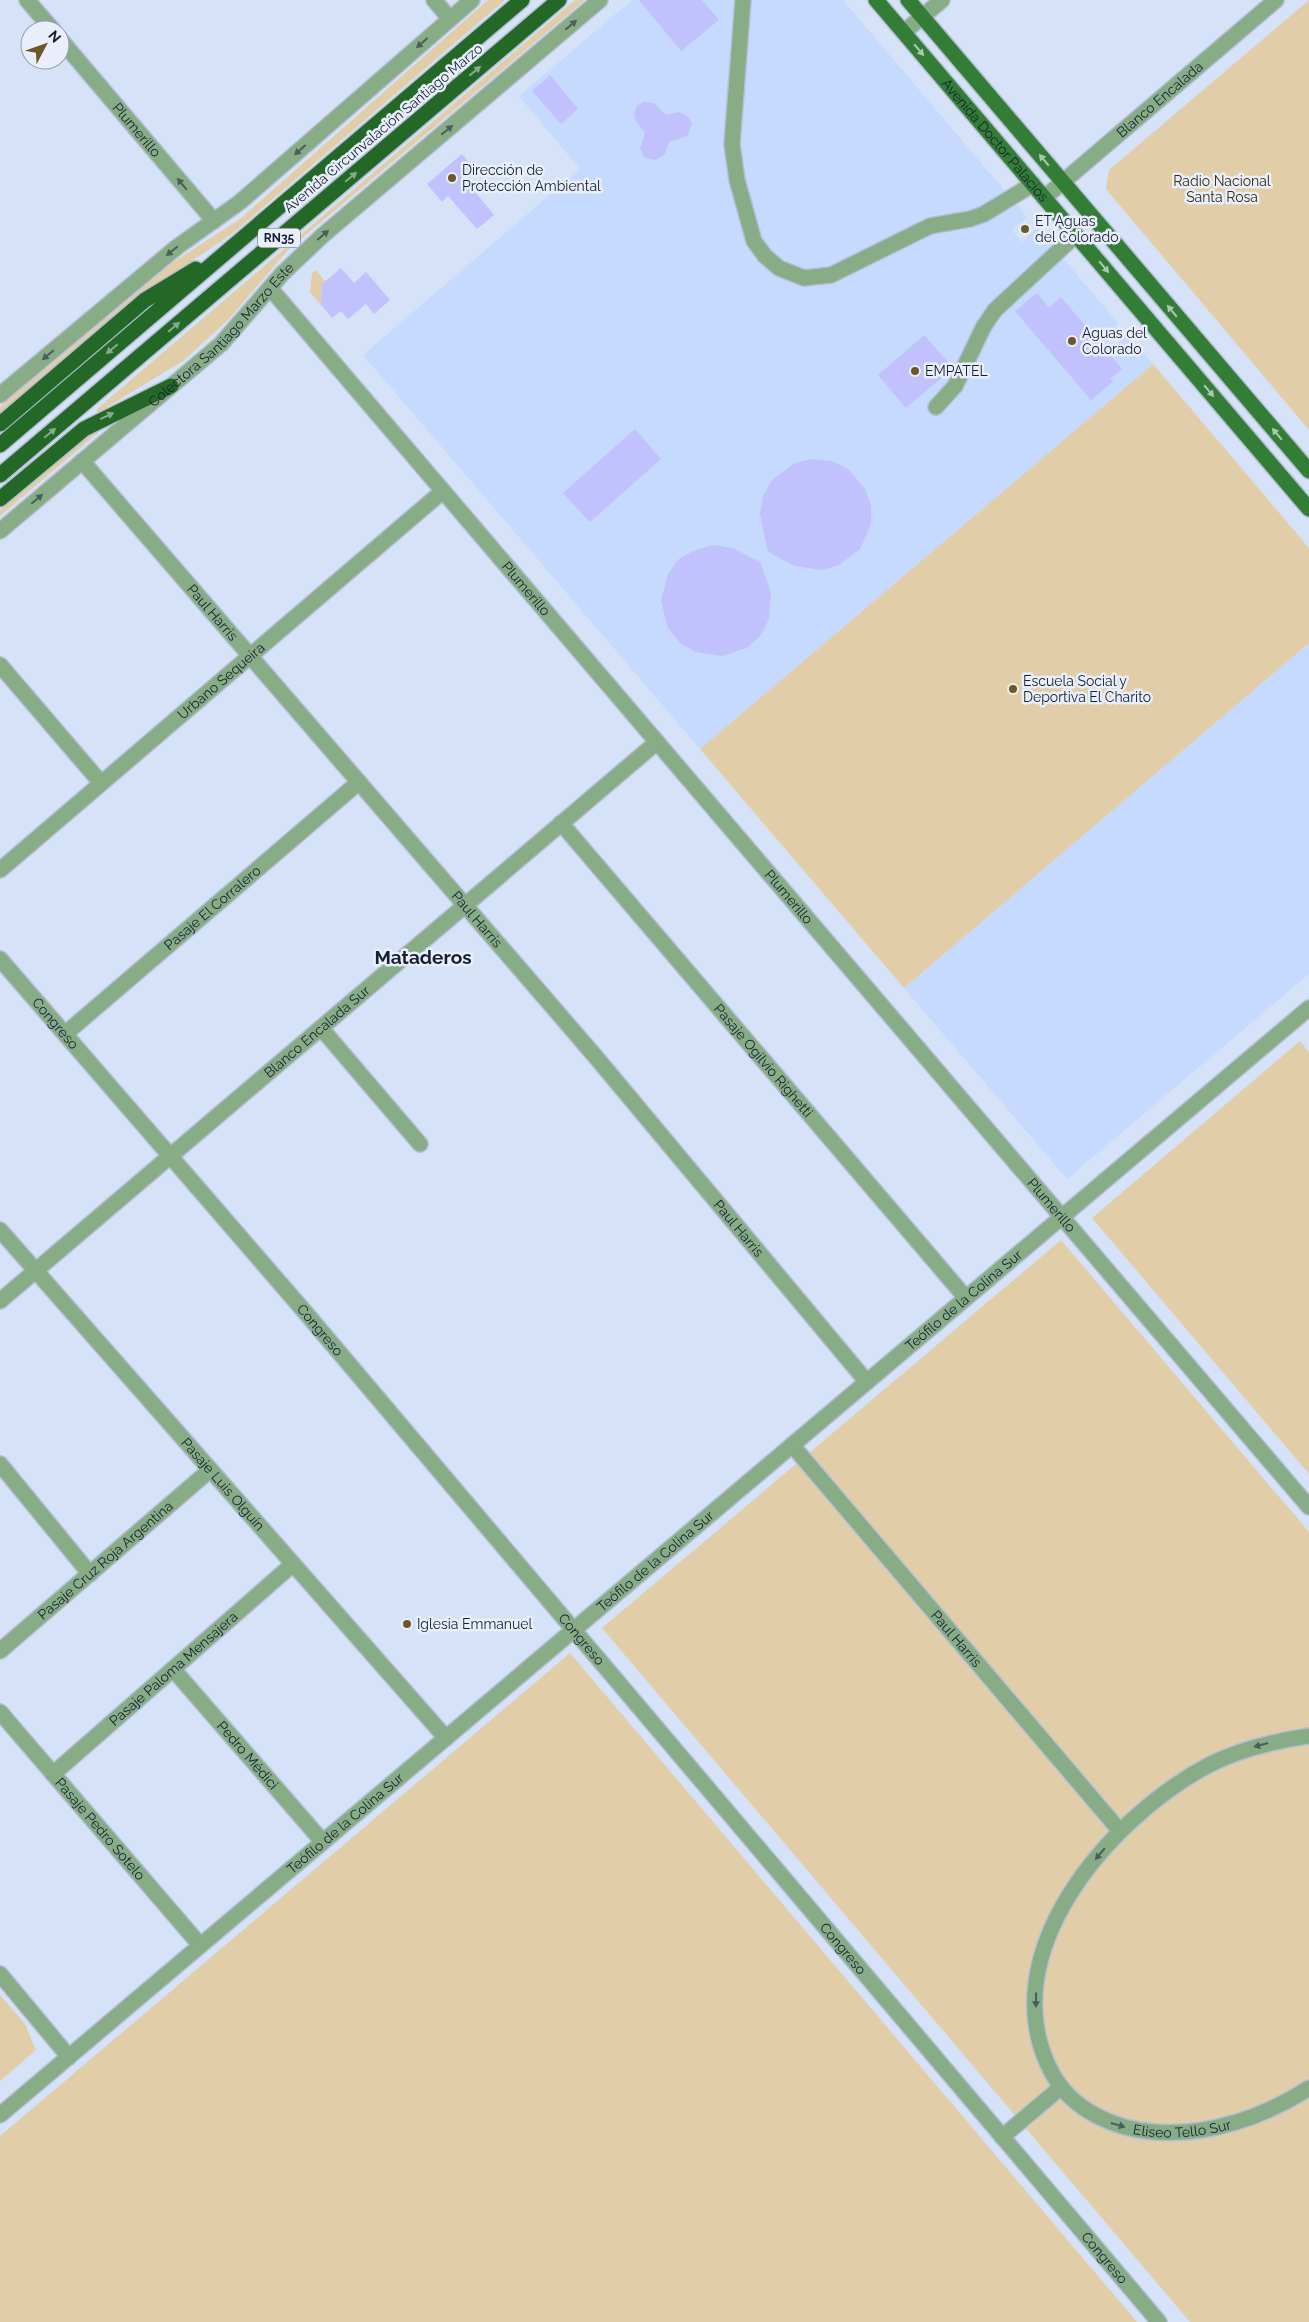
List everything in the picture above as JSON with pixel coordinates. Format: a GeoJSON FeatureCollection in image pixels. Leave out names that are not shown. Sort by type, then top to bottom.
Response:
{"type":"FeatureCollection","features":[{"type":"Feature","properties":{"kind":"highway","name":"Avenida Circunvalación Santiago Marzo"},"geometry":{"type":"LineString","coordinates":[[0,445],[522,0]]}},
{"type":"Feature","properties":{"kind":"highway","name":"Avenida Circunvalación Santiago Marzo"},"geometry":{"type":"LineString","coordinates":[[0,476],[559,0]]}},
{"type":"Feature","properties":{"kind":"highway"},"geometry":{"type":"LineString","coordinates":[[0,424],[145,300],[234,246]]}},
{"type":"Feature","properties":{"kind":"highway"},"geometry":{"type":"LineString","coordinates":[[0,499],[84,429],[171,386]]}},
{"type":"Feature","properties":{"kind":"main road","name":"Avenida Doctor Palacios"},"geometry":{"type":"LineString","coordinates":[[876,0],[1309,509]]}},
{"type":"Feature","properties":{"kind":"main road","name":"Avenida Doctor Palacios"},"geometry":{"type":"LineString","coordinates":[[908,0],[1309,472]]}},
{"type":"Feature","properties":{"kind":"street"},"geometry":{"type":"LineString","coordinates":[[27,0],[44,20]]}},
{"type":"Feature","properties":{"kind":"street"},"geometry":{"type":"LineString","coordinates":[[434,0],[450,19]]}},
{"type":"Feature","properties":{"kind":"street"},"geometry":{"type":"LineString","coordinates":[[0,395],[176,247],[240,202],[472,0]]}},
{"type":"Feature","properties":{"kind":"street","name":"Colectora Santiago Marzo Este"},"geometry":{"type":"LineString","coordinates":[[0,531],[230,335],[270,288],[322,236],[600,0]]}},
{"type":"Feature","properties":{"kind":"street"},"geometry":{"type":"LineString","coordinates":[[743,0],[732,138],[734,167],[754,241],[764,256],[778,268],[804,278],[831,275],[922,229],[939,223],[970,219],[984,214],[1033,184]]}},
{"type":"Feature","properties":{"kind":"street"},"geometry":{"type":"LineString","coordinates":[[904,32],[942,0]]}},
{"type":"Feature","properties":{"kind":"street","name":"Blanco Encalada"},"geometry":{"type":"LineString","coordinates":[[1044,198],[1276,0]]}},
{"type":"Feature","properties":{"kind":"street","name":"Plumerillo"},"geometry":{"type":"LineString","coordinates":[[70,51],[214,221]]}},
{"type":"Feature","properties":{"kind":"street"},"geometry":{"type":"LineString","coordinates":[[936,406],[955,386],[984,326],[995,310],[1076,235]]}},
{"type":"Feature","properties":{"kind":"street","name":"Plumerillo"},"geometry":{"type":"LineString","coordinates":[[270,288],[1309,1507]]}},
{"type":"Feature","properties":{"kind":"street","name":"Paul Harris"},"geometry":{"type":"LineString","coordinates":[[82,461],[595,1056],[867,1382]]}},
{"type":"Feature","properties":{"kind":"street","name":"Urbano Sequeira"},"geometry":{"type":"LineString","coordinates":[[0,870],[443,491]]}},
{"type":"Feature","properties":{"kind":"street"},"geometry":{"type":"LineString","coordinates":[[0,666],[101,783]]}},
{"type":"Feature","properties":{"kind":"street","name":"Blanco Encalada Sur"},"geometry":{"type":"LineString","coordinates":[[0,1301],[656,742]]}},
{"type":"Feature","properties":{"kind":"street","name":"Pasaje El Corralero"},"geometry":{"type":"LineString","coordinates":[[65,1034],[359,782]]}},
{"type":"Feature","properties":{"kind":"street","name":"Pasaje Ogilvio Righetti"},"geometry":{"type":"LineString","coordinates":[[561,823],[966,1298]]}},
{"type":"Feature","properties":{"kind":"street","name":"Congreso"},"geometry":{"type":"LineString","coordinates":[[0,959],[170,1156],[1159,2322]]}},
{"type":"Feature","properties":{"kind":"street","name":"Teófilo de la Colina Sur"},"geometry":{"type":"LineString","coordinates":[[0,2115],[1062,1217],[1306,1016]]}},
{"type":"Feature","properties":{"kind":"street"},"geometry":{"type":"LineString","coordinates":[[321,1028],[420,1144]]}},
{"type":"Feature","properties":{"kind":"street","name":"Pasaje Luis Olguín"},"geometry":{"type":"LineString","coordinates":[[0,1230],[446,1738]]}},
{"type":"Feature","properties":{"kind":"street","name":"Paul Harris"},"geometry":{"type":"LineString","coordinates":[[792,1445],[1120,1831]]}},
{"type":"Feature","properties":{"kind":"street"},"geometry":{"type":"LineString","coordinates":[[0,1464],[90,1574]]}},
{"type":"Feature","properties":{"kind":"street","name":"Pasaje Cruz Roja Argentina"},"geometry":{"type":"LineString","coordinates":[[0,1651],[210,1470]]}},
{"type":"Feature","properties":{"kind":"street","name":"Pasaje Paloma Mensajera"},"geometry":{"type":"LineString","coordinates":[[53,1774],[293,1564]]}},
{"type":"Feature","properties":{"kind":"street","name":"Pedro Médici"},"geometry":{"type":"LineString","coordinates":[[173,1669],[323,1842]]}},
{"type":"Feature","properties":{"kind":"street","name":"Pasaje Pedro Sotelo"},"geometry":{"type":"LineString","coordinates":[[0,1712],[200,1946]]}},
{"type":"Feature","properties":{"kind":"street","name":"Eliseo Tello Sur"},"geometry":{"type":"LineString","coordinates":[[1309,1736],[1258,1746],[1210,1764],[1166,1792],[1120,1831],[1094,1860],[1063,1906],[1050,1933],[1040,1965],[1035,1997],[1036,2029],[1045,2059],[1060,2088],[1083,2108],[1111,2124],[1142,2131],[1176,2134],[1210,2130],[1272,2108],[1309,2088]]}},
{"type":"Feature","properties":{"kind":"street"},"geometry":{"type":"LineString","coordinates":[[0,1974],[69,2056]]}},
{"type":"Feature","properties":{"kind":"street"},"geometry":{"type":"LineString","coordinates":[[1002,2137],[1060,2088]]}},
{"type":"Feature","properties":{"kind":"shaded area"},"geometry":{"type":"Polygon","coordinates":[[[632,0],[843,0],[1027,217],[1012,230],[1022,242],[1037,228],[1119,324],[1104,337],[1113,347],[1128,335],[1153,364],[700,749],[363,355],[580,169],[519,96],[632,0]]]}},
{"type":"Feature","properties":{"kind":"shaded area"},"geometry":{"type":"Polygon","coordinates":[[[1309,643],[1309,974],[1067,1179],[904,988],[1309,643]]]}},
{"type":"Feature","properties":{"kind":"green space"},"geometry":{"type":"Polygon","coordinates":[[[488,0],[505,0],[233,233],[145,293],[0,413],[0,407],[172,263],[240,219],[488,0]]]}},
{"type":"Feature","properties":{"kind":"green space"},"geometry":{"type":"Polygon","coordinates":[[[575,0],[585,0],[288,250],[228,320],[183,361],[97,412],[97,409],[575,0]]]}},
{"type":"Feature","properties":{"kind":"green space","name":"Radio Nacional Santa Rosa"},"geometry":{"type":"Polygon","coordinates":[[[1309,0],[1309,430],[1106,189],[1109,170],[1309,0]]]}},
{"type":"Feature","properties":{"kind":"green space"},"geometry":{"type":"Polygon","coordinates":[[[316,270],[325,281],[322,284],[321,305],[310,292],[312,273],[316,270]]]}},
{"type":"Feature","properties":{"kind":"green space","name":"Escuela Social y Deportiva El Charito"},"geometry":{"type":"Polygon","coordinates":[[[1153,364],[1309,548],[1309,643],[904,988],[700,749],[1153,364]]]}},
{"type":"Feature","properties":{"kind":"green space"},"geometry":{"type":"Polygon","coordinates":[[[96,429],[99,432],[0,516],[0,510],[96,429]]]}},
{"type":"Feature","properties":{"kind":"green space"},"geometry":{"type":"Polygon","coordinates":[[[1300,1041],[1309,1052],[1309,1474],[1092,1218],[1300,1041]]]}},
{"type":"Feature","properties":{"kind":"green space"},"geometry":{"type":"Polygon","coordinates":[[[1061,1240],[1309,1532],[1309,2322],[1190,2322],[602,1628],[1061,1240]]]}},
{"type":"Feature","properties":{"kind":"green space"},"geometry":{"type":"Polygon","coordinates":[[[570,1653],[1137,2322],[0,2322],[0,2136],[570,1653]]]}},
{"type":"Feature","properties":{"kind":"green space"},"geometry":{"type":"Polygon","coordinates":[[[0,1995],[25,2024],[36,2050],[0,2081],[0,1995]]]}},
{"type":"Feature","properties":{"kind":"building"},"geometry":{"type":"Polygon","coordinates":[[[639,0],[702,0],[719,20],[681,51],[639,0]]]}},
{"type":"Feature","properties":{"kind":"building"},"geometry":{"type":"Polygon","coordinates":[[[550,75],[578,109],[561,124],[532,91],[550,75]]]}},
{"type":"Feature","properties":{"kind":"building"},"geometry":{"type":"Polygon","coordinates":[[[643,102],[654,103],[666,115],[678,112],[684,114],[692,124],[687,136],[669,142],[665,154],[656,160],[645,158],[640,148],[645,133],[636,121],[634,114],[637,106],[643,102]]]}},
{"type":"Feature","properties":{"kind":"building"},"geometry":{"type":"Polygon","coordinates":[[[462,154],[477,172],[466,181],[494,215],[477,229],[448,196],[442,202],[427,184],[462,154]]]}},
{"type":"Feature","properties":{"kind":"building"},"geometry":{"type":"Polygon","coordinates":[[[341,268],[354,283],[366,272],[390,300],[374,314],[366,304],[348,319],[341,311],[332,318],[321,305],[322,284],[341,268]]]}},
{"type":"Feature","properties":{"kind":"building","name":"Aguas del Colorado"},"geometry":{"type":"Polygon","coordinates":[[[1037,293],[1049,308],[1061,297],[1122,369],[1110,379],[1113,382],[1091,400],[1015,311],[1037,293]]]}},
{"type":"Feature","properties":{"kind":"building","name":"EMPATEL"},"geometry":{"type":"Polygon","coordinates":[[[924,335],[953,368],[906,408],[878,375],[924,335]]]}},
{"type":"Feature","properties":{"kind":"building"},"geometry":{"type":"Polygon","coordinates":[[[635,429],[661,459],[590,522],[563,493],[635,429]]]}},
{"type":"Feature","properties":{"kind":"building"},"geometry":{"type":"Polygon","coordinates":[[[813,459],[831,461],[848,469],[865,489],[871,506],[871,524],[860,549],[839,565],[822,570],[795,566],[768,552],[760,514],[763,496],[772,480],[795,463],[813,459]]]}},
{"type":"Feature","properties":{"kind":"building"},"geometry":{"type":"Polygon","coordinates":[[[714,545],[732,548],[760,562],[771,592],[769,619],[761,635],[748,647],[723,656],[696,652],[680,643],[668,628],[661,601],[668,574],[679,559],[695,550],[714,545]]]}},
{"type":"Feature","properties":{"kind":"place","name":"Dirección de Protección Ambiental"},"geometry":{"type":"Point","coordinates":[452,178]}},
{"type":"Feature","properties":{"kind":"place","name":"ET Aguas del Colorado"},"geometry":{"type":"Point","coordinates":[1025,229]}},
{"type":"Feature","properties":{"kind":"place","name":"Aguas del Colorado"},"geometry":{"type":"Point","coordinates":[1072,341]}},
{"type":"Feature","properties":{"kind":"place","name":"EMPATEL"},"geometry":{"type":"Point","coordinates":[915,371]}},
{"type":"Feature","properties":{"kind":"place","name":"Escuela Social y Deportiva El Charito"},"geometry":{"type":"Point","coordinates":[1013,689]}},
{"type":"Feature","properties":{"kind":"place","name":"Iglesia Emmanuel"},"geometry":{"type":"Point","coordinates":[407,1624]}},
{"type":"Feature","properties":{"kind":"district","name":"Mataderos"},"geometry":{"type":"Point","coordinates":[423,957]}}]}
